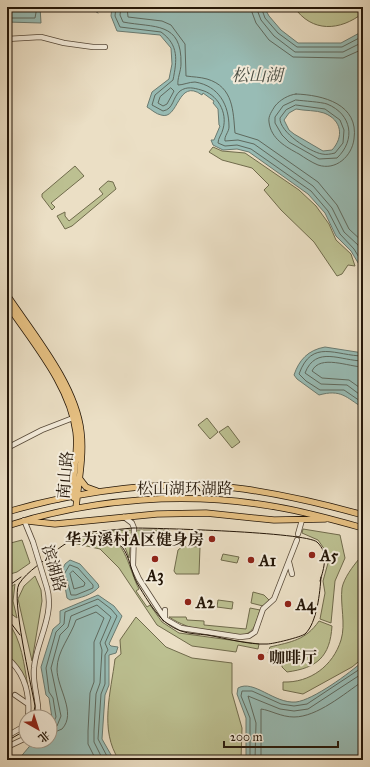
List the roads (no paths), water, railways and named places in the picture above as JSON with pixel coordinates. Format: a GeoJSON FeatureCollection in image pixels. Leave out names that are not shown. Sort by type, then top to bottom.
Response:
{"type":"FeatureCollection","features":[{"type":"Feature","properties":{"kind":"main road","name":"南山路"},"geometry":{"type":"LineString","coordinates":[[7,295],[62,378],[71,395],[81,432],[76,478],[76,508]]}},
{"type":"Feature","properties":{"kind":"main road","name":"南山路"},"geometry":{"type":"LineString","coordinates":[[7,304],[57,380],[66,397],[73,418],[76,443],[76,478]]}},
{"type":"Feature","properties":{"kind":"main road"},"geometry":{"type":"LineString","coordinates":[[56,500],[70,490],[76,478],[86,487],[103,492]]}},
{"type":"Feature","properties":{"kind":"main road","name":"松山湖环湖路"},"geometry":{"type":"LineString","coordinates":[[7,512],[75,496],[162,486],[229,488],[297,498],[363,515]]}},
{"type":"Feature","properties":{"kind":"main road","name":"松山湖环湖路"},"geometry":{"type":"LineString","coordinates":[[7,526],[24,520],[76,508],[127,501],[207,499],[277,507],[328,518],[362,528]]}},
{"type":"Feature","properties":{"kind":"main road"},"geometry":{"type":"LineString","coordinates":[[24,520],[55,524],[124,517],[206,513],[265,519],[302,520],[328,518]]}},
{"type":"Feature","properties":{"kind":"street"},"geometry":{"type":"LineString","coordinates":[[7,39],[39,36],[64,43],[105,47]]}},
{"type":"Feature","properties":{"kind":"street"},"geometry":{"type":"LineString","coordinates":[[7,448],[42,430],[73,418]]}},
{"type":"Feature","properties":{"kind":"street"},"geometry":{"type":"LineString","coordinates":[[124,517],[132,523],[134,528],[133,566],[139,579],[165,619],[181,628],[232,636],[249,636],[255,632],[263,609],[277,594],[296,540]]}},
{"type":"Feature","properties":{"kind":"street","name":"滨湖路"},"geometry":{"type":"LineString","coordinates":[[24,520],[33,542],[47,588],[50,605],[33,671],[37,709]]}},
{"type":"Feature","properties":{"kind":"street"},"geometry":{"type":"LineString","coordinates":[[298,534],[302,520]]}},
{"type":"Feature","properties":{"kind":"street"},"geometry":{"type":"LineString","coordinates":[[289,562],[292,574]]}},
{"type":"Feature","properties":{"kind":"street"},"geometry":{"type":"LineString","coordinates":[[165,610],[165,619]]}},
{"type":"Feature","properties":{"kind":"street"},"geometry":{"type":"LineString","coordinates":[[7,658],[20,674],[26,688],[28,709]]}},
{"type":"Feature","properties":{"kind":"street"},"geometry":{"type":"LineString","coordinates":[[15,695],[28,704]]}},
{"type":"Feature","properties":{"kind":"street"},"geometry":{"type":"LineString","coordinates":[[7,736],[18,730]]}},
{"type":"Feature","properties":{"kind":"street"},"geometry":{"type":"LineString","coordinates":[[7,747],[18,742]]}},
{"type":"Feature","properties":{"kind":"water"},"geometry":{"type":"Polygon","coordinates":[[[7,7],[40,7],[41,23],[7,22],[7,7]]]}},
{"type":"Feature","properties":{"kind":"water","name":"松山湖"},"geometry":{"type":"Polygon","coordinates":[[[112,7],[264,7],[269,16],[281,30],[298,43],[341,43],[363,31],[363,271],[351,251],[336,236],[325,213],[308,194],[249,152],[237,149],[223,150],[213,145],[211,140],[214,140],[220,126],[218,109],[213,103],[214,101],[203,93],[202,95],[194,91],[188,91],[167,115],[156,113],[147,107],[152,92],[169,79],[172,64],[171,48],[160,35],[117,31],[111,16],[112,7]],[[296,109],[289,113],[284,120],[289,130],[323,151],[332,150],[336,145],[339,134],[338,124],[335,120],[321,112],[296,109]]]}},
{"type":"Feature","properties":{"kind":"water"},"geometry":{"type":"Polygon","coordinates":[[[325,347],[363,353],[363,408],[343,395],[327,393],[319,395],[297,379],[294,375],[305,356],[319,348],[325,347]]]}},
{"type":"Feature","properties":{"kind":"water"},"geometry":{"type":"Polygon","coordinates":[[[70,560],[80,564],[99,587],[89,594],[70,600],[67,598],[64,581],[60,575],[65,564],[70,560]]]}},
{"type":"Feature","properties":{"kind":"water"},"geometry":{"type":"Polygon","coordinates":[[[98,595],[114,606],[122,616],[109,644],[111,646],[118,647],[116,653],[109,655],[109,685],[105,695],[102,739],[114,760],[18,760],[27,749],[58,749],[58,709],[51,709],[49,698],[46,695],[41,667],[53,629],[60,623],[60,611],[98,595]]]}},
{"type":"Feature","properties":{"kind":"water"},"geometry":{"type":"Polygon","coordinates":[[[363,661],[363,760],[246,760],[246,718],[237,694],[238,688],[244,686],[251,687],[288,702],[296,702],[312,696],[341,679],[363,661]]]}},
{"type":"Feature","properties":{"kind":"waterway"},"geometry":{"type":"LineString","coordinates":[[88,7],[98,13]]}},
{"type":"Feature","properties":{"kind":"tram line"},"geometry":{"type":"LineString","coordinates":[[91,532],[133,528],[170,529],[260,533],[307,539],[317,542],[323,551],[324,561],[320,581]]}},
{"type":"Feature","properties":{"kind":"tram line"},"geometry":{"type":"LineString","coordinates":[[34,709],[19,623],[17,592],[22,579],[36,566],[69,542],[90,536],[105,537],[113,540],[123,548],[137,583],[152,607],[167,623],[184,632],[245,642],[270,644],[305,634],[309,629],[315,615],[319,599],[321,577]]}},
{"type":"Feature","properties":{"kind":"tram line"},"geometry":{"type":"LineString","coordinates":[[7,587],[21,577]]}},
{"type":"Feature","properties":{"kind":"tram line"},"geometry":{"type":"LineString","coordinates":[[7,618],[20,635]]}},
{"type":"Feature","properties":{"kind":"tram line"},"geometry":{"type":"LineString","coordinates":[[7,741],[18,735]]}},
{"type":"Feature","properties":{"kind":"place","name":"华为溪村A区健身房"},"geometry":{"type":"Point","coordinates":[212,539]}},
{"type":"Feature","properties":{"kind":"place","name":"A5"},"geometry":{"type":"Point","coordinates":[312,555]}},
{"type":"Feature","properties":{"kind":"place","name":"A3"},"geometry":{"type":"Point","coordinates":[155,559]}},
{"type":"Feature","properties":{"kind":"place","name":"A1"},"geometry":{"type":"Point","coordinates":[251,560]}},
{"type":"Feature","properties":{"kind":"place","name":"A2"},"geometry":{"type":"Point","coordinates":[188,602]}},
{"type":"Feature","properties":{"kind":"place","name":"A4"},"geometry":{"type":"Point","coordinates":[288,604]}},
{"type":"Feature","properties":{"kind":"place","name":"咖啡厅"},"geometry":{"type":"Point","coordinates":[261,657]}}]}
